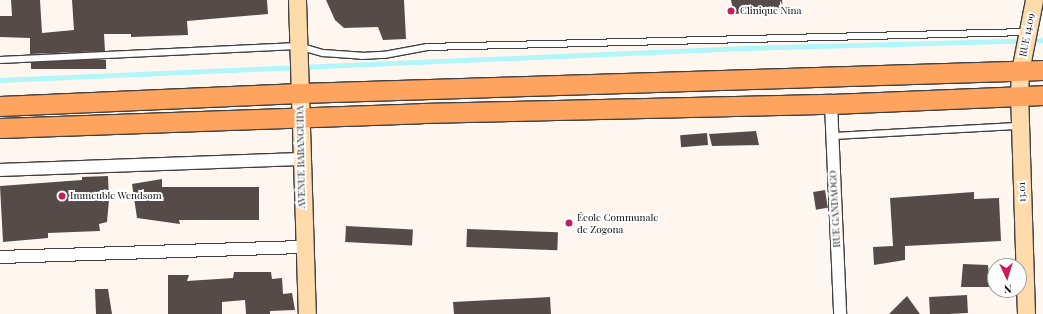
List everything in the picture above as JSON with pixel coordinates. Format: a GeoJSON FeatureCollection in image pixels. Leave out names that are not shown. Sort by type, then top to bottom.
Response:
{"type":"FeatureCollection","features":[{"type":"Feature","properties":{"kind":"main road"},"geometry":{"type":"LineString","coordinates":[[0,106],[300,92],[1043,70]]}},
{"type":"Feature","properties":{"kind":"main road"},"geometry":{"type":"LineString","coordinates":[[0,128],[300,117],[831,104],[1043,95]]}},
{"type":"Feature","properties":{"kind":"street","name":"AVENUE BABANGUIDA"},"geometry":{"type":"LineString","coordinates":[[296,0],[300,92],[303,246],[307,314]]}},
{"type":"Feature","properties":{"kind":"street","name":"RUE 14.09"},"geometry":{"type":"LineString","coordinates":[[1020,71],[1026,32],[1034,0]]}},
{"type":"Feature","properties":{"kind":"street","name":"13.01"},"geometry":{"type":"LineString","coordinates":[[1020,71],[1019,97],[1026,314]]}},
{"type":"Feature","properties":{"kind":"street","name":"RUE GANDAOGO"},"geometry":{"type":"LineString","coordinates":[[831,104],[840,314]]}},
{"type":"Feature","properties":{"kind":"street"},"geometry":{"type":"LineString","coordinates":[[0,170],[301,159]]}},
{"type":"Feature","properties":{"kind":"street"},"geometry":{"type":"LineString","coordinates":[[0,257],[303,246]]}},
{"type":"Feature","properties":{"kind":"lane"},"geometry":{"type":"LineString","coordinates":[[0,60],[298,46],[323,53],[362,56],[384,55],[427,47],[1026,32]]}},
{"type":"Feature","properties":{"kind":"lane"},"geometry":{"type":"LineString","coordinates":[[832,136],[1020,126]]}},
{"type":"Feature","properties":{"kind":"building"},"geometry":{"type":"Polygon","coordinates":[[[11,0],[40,0],[42,33],[74,30],[72,0],[267,0],[268,14],[187,21],[188,35],[131,37],[131,34],[104,34],[105,51],[30,54],[30,38],[0,37],[0,16],[12,16],[11,0]]]}},
{"type":"Feature","properties":{"kind":"building"},"geometry":{"type":"Polygon","coordinates":[[[326,0],[404,0],[406,39],[383,40],[378,27],[344,28],[335,20],[326,0]]]}},
{"type":"Feature","properties":{"kind":"building"},"geometry":{"type":"Polygon","coordinates":[[[731,0],[782,0],[783,10],[734,14],[731,0]]]}},
{"type":"Feature","properties":{"kind":"building"},"geometry":{"type":"Polygon","coordinates":[[[31,60],[106,60],[106,69],[31,69],[31,60]]]}},
{"type":"Feature","properties":{"kind":"building"},"geometry":{"type":"Polygon","coordinates":[[[756,131],[759,145],[712,146],[709,134],[756,131]]]}},
{"type":"Feature","properties":{"kind":"building"},"geometry":{"type":"Polygon","coordinates":[[[707,133],[708,145],[681,147],[680,135],[707,133]]]}},
{"type":"Feature","properties":{"kind":"building"},"geometry":{"type":"Polygon","coordinates":[[[108,176],[109,200],[107,222],[99,224],[100,231],[48,233],[48,238],[3,242],[0,186],[82,180],[82,177],[108,176]]]}},
{"type":"Feature","properties":{"kind":"building"},"geometry":{"type":"Polygon","coordinates":[[[162,179],[162,187],[259,187],[259,220],[179,220],[180,224],[137,218],[132,184],[162,179]]]}},
{"type":"Feature","properties":{"kind":"building"},"geometry":{"type":"Polygon","coordinates":[[[825,190],[828,208],[816,210],[813,192],[825,190]]]}},
{"type":"Feature","properties":{"kind":"building"},"geometry":{"type":"Polygon","coordinates":[[[974,192],[974,199],[999,198],[1001,241],[905,246],[905,260],[874,265],[873,247],[893,246],[890,198],[974,192]]]}},
{"type":"Feature","properties":{"kind":"building"},"geometry":{"type":"Polygon","coordinates":[[[346,226],[413,230],[412,245],[345,242],[346,226]]]}},
{"type":"Feature","properties":{"kind":"building"},"geometry":{"type":"Polygon","coordinates":[[[467,229],[558,232],[557,250],[466,247],[467,229]]]}},
{"type":"Feature","properties":{"kind":"building"},"geometry":{"type":"Polygon","coordinates":[[[963,264],[987,265],[987,287],[961,287],[963,264]]]}},
{"type":"Feature","properties":{"kind":"building"},"geometry":{"type":"Polygon","coordinates":[[[234,272],[271,272],[272,279],[282,278],[283,294],[292,293],[295,310],[270,311],[270,314],[246,314],[245,300],[222,302],[222,314],[168,314],[168,275],[189,275],[187,281],[233,278],[234,272]]]}},
{"type":"Feature","properties":{"kind":"building"},"geometry":{"type":"Polygon","coordinates":[[[95,289],[108,289],[112,314],[96,314],[95,289]]]}},
{"type":"Feature","properties":{"kind":"building"},"geometry":{"type":"Polygon","coordinates":[[[967,295],[968,313],[930,314],[929,297],[967,295]]]}},
{"type":"Feature","properties":{"kind":"building"},"geometry":{"type":"Polygon","coordinates":[[[907,296],[920,314],[889,314],[907,296]]]}},
{"type":"Feature","properties":{"kind":"building"},"geometry":{"type":"Polygon","coordinates":[[[550,297],[551,314],[454,314],[453,302],[550,297]]]}},
{"type":"Feature","properties":{"kind":"waterway"},"geometry":{"type":"LineString","coordinates":[[0,80],[745,48],[1043,40]]}},
{"type":"Feature","properties":{"kind":"place","name":"Clinique Nina"},"geometry":{"type":"Point","coordinates":[731,11]}},
{"type":"Feature","properties":{"kind":"place","name":"Immeuble Wendsom"},"geometry":{"type":"Point","coordinates":[62,196]}},
{"type":"Feature","properties":{"kind":"place","name":"École Communale de Zogona"},"geometry":{"type":"Point","coordinates":[569,223]}}]}
